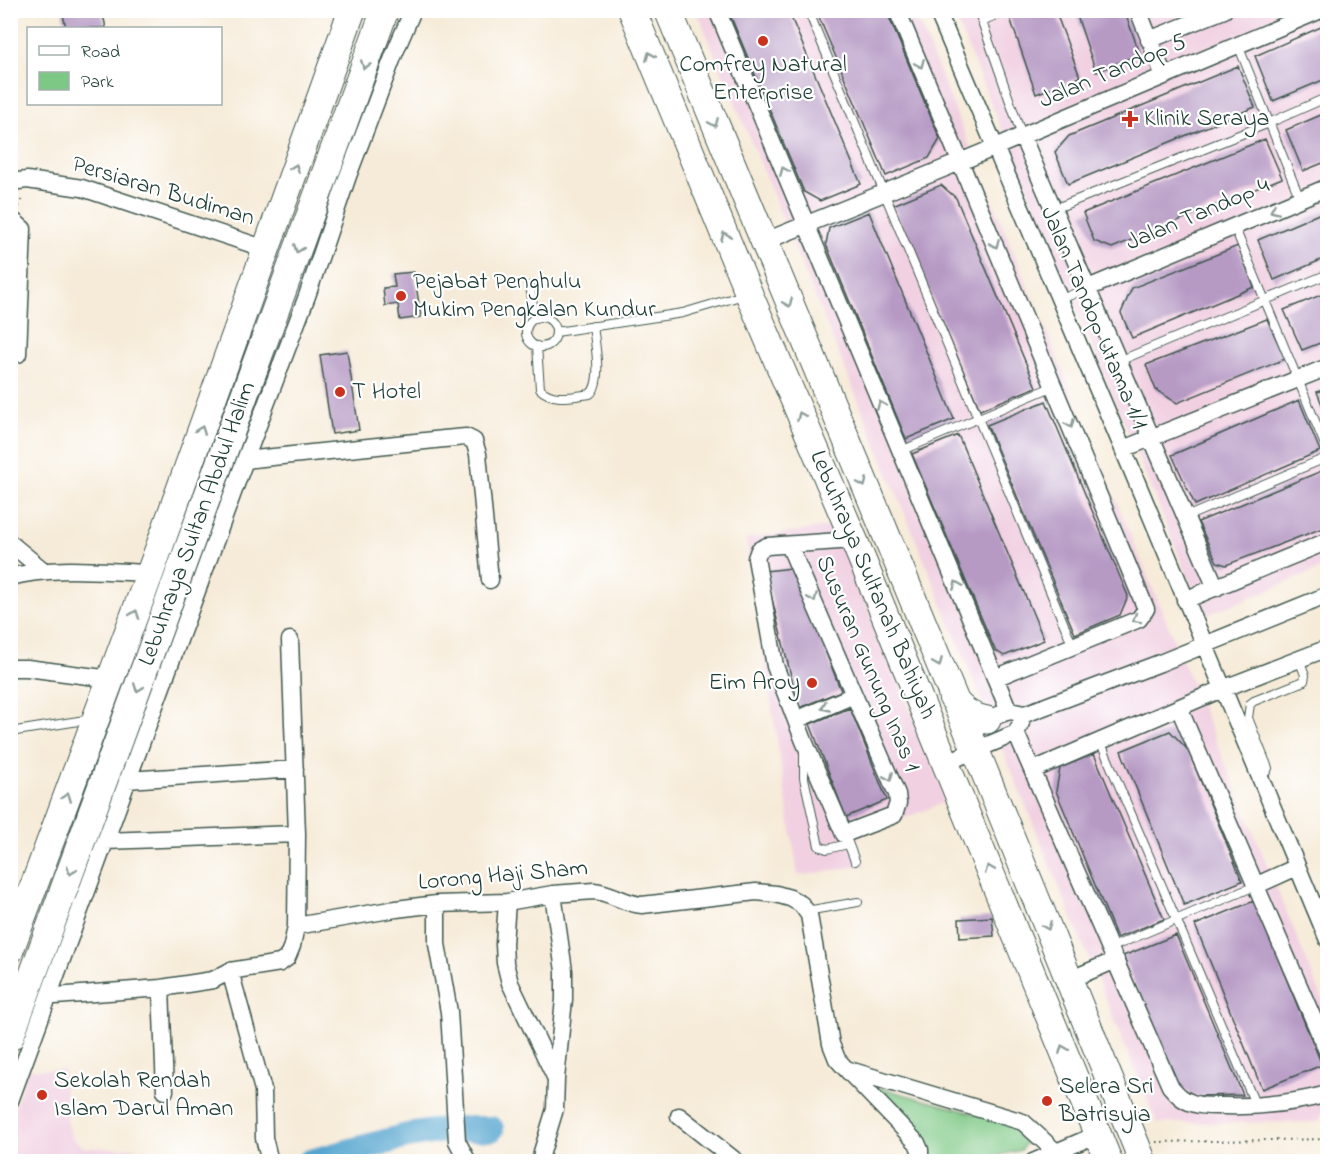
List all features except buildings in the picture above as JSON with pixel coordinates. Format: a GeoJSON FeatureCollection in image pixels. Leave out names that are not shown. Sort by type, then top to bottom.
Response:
{"type":"FeatureCollection","features":[{"type":"Feature","properties":{"kind":"main road","name":"Lebuhraya Sultan Abdul Halim"},"geometry":{"type":"LineString","coordinates":[[10,950],[150,573],[352,10]]}},
{"type":"Feature","properties":{"kind":"main road","name":"Lebuhraya Sultan Abdul Halim"},"geometry":{"type":"LineString","coordinates":[[10,1037],[385,10]]}},
{"type":"Feature","properties":{"kind":"main road","name":"Lebuhraya Sultanah Bahiyah"},"geometry":{"type":"LineString","coordinates":[[632,10],[749,294],[854,540],[1109,1161]]}},
{"type":"Feature","properties":{"kind":"main road","name":"Lebuhraya Sultanah Bahiyah"},"geometry":{"type":"LineString","coordinates":[[668,10],[951,696],[995,734],[1070,980],[1139,1152]]}},
{"type":"Feature","properties":{"kind":"street"},"geometry":{"type":"LineString","coordinates":[[10,1101],[307,296],[348,176],[413,10]]}},
{"type":"Feature","properties":{"kind":"street"},"geometry":{"type":"LineString","coordinates":[[717,10],[995,678],[995,734],[1033,770],[1170,1086],[1180,1098],[1205,1106],[1256,1107],[1307,1100],[1328,1094]]}},
{"type":"Feature","properties":{"kind":"street"},"geometry":{"type":"LineString","coordinates":[[897,10],[1146,609],[1139,619],[995,678]]}},
{"type":"Feature","properties":{"kind":"street","name":"Jalan Tandop Utama 1/1"},"geometry":{"type":"LineString","coordinates":[[937,10],[1328,940]]}},
{"type":"Feature","properties":{"kind":"street"},"geometry":{"type":"LineString","coordinates":[[1137,10],[1164,76]]}},
{"type":"Feature","properties":{"kind":"street"},"geometry":{"type":"LineString","coordinates":[[1149,40],[1224,10]]}},
{"type":"Feature","properties":{"kind":"street","name":"Jalan Tandop 5"},"geometry":{"type":"LineString","coordinates":[[763,242],[994,148],[1321,10]]}},
{"type":"Feature","properties":{"kind":"street"},"geometry":{"type":"LineString","coordinates":[[1022,136],[1216,588]]}},
{"type":"Feature","properties":{"kind":"street","name":"Persiaran Budiman"},"geometry":{"type":"LineString","coordinates":[[19,181],[82,188],[266,249]]}},
{"type":"Feature","properties":{"kind":"street","name":"Jalan Tandop 4"},"geometry":{"type":"LineString","coordinates":[[1088,288],[1328,187]]}},
{"type":"Feature","properties":{"kind":"street"},"geometry":{"type":"LineString","coordinates":[[13,221],[23,229],[18,354]]}},
{"type":"Feature","properties":{"kind":"street"},"geometry":{"type":"LineString","coordinates":[[1123,448],[1328,367]]}},
{"type":"Feature","properties":{"kind":"street"},"geometry":{"type":"LineString","coordinates":[[245,460],[466,437],[474,441],[478,454],[490,580]]}},
{"type":"Feature","properties":{"kind":"street"},"geometry":{"type":"LineString","coordinates":[[789,545],[854,540]]}},
{"type":"Feature","properties":{"kind":"street"},"geometry":{"type":"LineString","coordinates":[[1185,600],[1328,541]]}},
{"type":"Feature","properties":{"kind":"street"},"geometry":{"type":"LineString","coordinates":[[10,543],[44,572]]}},
{"type":"Feature","properties":{"kind":"street","name":"Susuran Gunung Inas 1"},"geometry":{"type":"LineString","coordinates":[[789,545],[897,794],[898,803],[894,815],[846,839],[775,666],[756,558],[759,549],[763,547],[789,545]]}},
{"type":"Feature","properties":{"kind":"street"},"geometry":{"type":"LineString","coordinates":[[10,578],[44,572],[150,573]]}},
{"type":"Feature","properties":{"kind":"street"},"geometry":{"type":"LineString","coordinates":[[941,752],[995,734],[1203,645],[1328,595]]}},
{"type":"Feature","properties":{"kind":"street"},"geometry":{"type":"LineString","coordinates":[[49,994],[55,996],[160,988],[213,980],[230,971],[280,963],[287,958],[296,926],[297,834],[290,640]]}},
{"type":"Feature","properties":{"kind":"street"},"geometry":{"type":"LineString","coordinates":[[1033,770],[1222,689],[1328,648]]}},
{"type":"Feature","properties":{"kind":"street"},"geometry":{"type":"LineString","coordinates":[[10,668],[27,668],[111,679]]}},
{"type":"Feature","properties":{"kind":"street"},"geometry":{"type":"LineString","coordinates":[[796,720],[854,695]]}},
{"type":"Feature","properties":{"kind":"street"},"geometry":{"type":"LineString","coordinates":[[1179,708],[1328,1053]]}},
{"type":"Feature","properties":{"kind":"street"},"geometry":{"type":"LineString","coordinates":[[941,752],[995,734]]}},
{"type":"Feature","properties":{"kind":"street"},"geometry":{"type":"LineString","coordinates":[[127,780],[295,769]]}},
{"type":"Feature","properties":{"kind":"street"},"geometry":{"type":"LineString","coordinates":[[105,841],[297,834]]}},
{"type":"Feature","properties":{"kind":"street"},"geometry":{"type":"LineString","coordinates":[[1255,886],[1297,867]]}},
{"type":"Feature","properties":{"kind":"street","name":"Lorong Haji Sham"},"geometry":{"type":"LineString","coordinates":[[296,926],[437,904],[507,902],[553,894],[600,891],[625,902],[642,905],[756,892],[776,894],[801,904],[808,913]]}},
{"type":"Feature","properties":{"kind":"street"},"geometry":{"type":"LineString","coordinates":[[541,1161],[555,1109],[564,999],[564,972],[553,894]]}},
{"type":"Feature","properties":{"kind":"street"},"geometry":{"type":"LineString","coordinates":[[507,902],[504,944],[505,963],[510,983],[556,1079]]}},
{"type":"Feature","properties":{"kind":"street"},"geometry":{"type":"LineString","coordinates":[[437,904],[437,944],[450,1012],[457,1141],[468,1161]]}},
{"type":"Feature","properties":{"kind":"street"},"geometry":{"type":"LineString","coordinates":[[808,913],[831,1044],[837,1059],[917,1143],[920,1150],[920,1161]]}},
{"type":"Feature","properties":{"kind":"street"},"geometry":{"type":"LineString","coordinates":[[1070,980],[1113,954]]}},
{"type":"Feature","properties":{"kind":"street"},"geometry":{"type":"LineString","coordinates":[[230,971],[263,1090],[264,1138],[270,1161]]}},
{"type":"Feature","properties":{"kind":"street"},"geometry":{"type":"LineString","coordinates":[[160,988],[165,1091]]}},
{"type":"Feature","properties":{"kind":"street"},"geometry":{"type":"LineString","coordinates":[[846,1069],[1023,1122],[1058,1157]]}},
{"type":"Feature","properties":{"kind":"street"},"geometry":{"type":"LineString","coordinates":[[679,1116],[737,1161]]}},
{"type":"Feature","properties":{"kind":"street"},"geometry":{"type":"LineString","coordinates":[[1033,1161],[1058,1157],[1098,1134]]}},
{"type":"Feature","properties":{"kind":"lane"},"geometry":{"type":"LineString","coordinates":[[808,10],[1073,646]]}},
{"type":"Feature","properties":{"kind":"lane"},"geometry":{"type":"LineString","coordinates":[[978,10],[1022,136]]}},
{"type":"Feature","properties":{"kind":"lane"},"geometry":{"type":"LineString","coordinates":[[981,21],[1007,10]]}},
{"type":"Feature","properties":{"kind":"lane"},"geometry":{"type":"LineString","coordinates":[[1238,45],[1300,199]]}},
{"type":"Feature","properties":{"kind":"lane"},"geometry":{"type":"LineString","coordinates":[[1054,209],[1328,97]]}},
{"type":"Feature","properties":{"kind":"lane"},"geometry":{"type":"LineString","coordinates":[[1234,226],[1328,452]]}},
{"type":"Feature","properties":{"kind":"lane"},"geometry":{"type":"LineString","coordinates":[[1119,361],[1328,274]]}},
{"type":"Feature","properties":{"kind":"lane"},"geometry":{"type":"LineString","coordinates":[[530,286],[535,318]]}},
{"type":"Feature","properties":{"kind":"lane"},"geometry":{"type":"LineString","coordinates":[[1059,300],[1088,288]]}},
{"type":"Feature","properties":{"kind":"lane"},"geometry":{"type":"LineString","coordinates":[[556,332],[683,313],[749,294]]}},
{"type":"Feature","properties":{"kind":"lane"},"geometry":{"type":"LineString","coordinates":[[535,318],[550,320],[556,332],[551,343],[542,347],[528,340],[526,335],[528,325],[535,318]]}},
{"type":"Feature","properties":{"kind":"lane"},"geometry":{"type":"LineString","coordinates":[[537,346],[540,389],[544,393],[560,397],[590,394],[597,386],[593,327]]}},
{"type":"Feature","properties":{"kind":"lane"},"geometry":{"type":"LineString","coordinates":[[900,451],[1054,386]]}},
{"type":"Feature","properties":{"kind":"lane"},"geometry":{"type":"LineString","coordinates":[[1186,517],[1328,457]]}},
{"type":"Feature","properties":{"kind":"lane"},"geometry":{"type":"LineString","coordinates":[[1260,776],[1268,768],[1248,718],[1248,709],[1254,700],[1304,681],[1305,675],[1299,659]]}},
{"type":"Feature","properties":{"kind":"lane"},"geometry":{"type":"LineString","coordinates":[[10,732],[97,718]]}},
{"type":"Feature","properties":{"kind":"lane"},"geometry":{"type":"LineString","coordinates":[[804,741],[804,778],[819,846],[827,849],[846,839],[855,861]]}},
{"type":"Feature","properties":{"kind":"lane"},"geometry":{"type":"LineString","coordinates":[[1100,741],[1256,1107]]}},
{"type":"Feature","properties":{"kind":"lane"},"geometry":{"type":"LineString","coordinates":[[1113,954],[1176,918],[1255,886]]}},
{"type":"Feature","properties":{"kind":"lane"},"geometry":{"type":"LineString","coordinates":[[808,913],[812,910],[858,902]]}},
{"type":"Feature","properties":{"kind":"path"},"geometry":{"type":"LineString","coordinates":[[13,221],[19,181]]}},
{"type":"Feature","properties":{"kind":"path"},"geometry":{"type":"LineString","coordinates":[[1139,1152],[1328,1139]]}},
{"type":"Feature","properties":{"kind":"shaded area"},"geometry":{"type":"Polygon","coordinates":[[[986,10],[1327,11],[1327,566],[1204,616],[957,22],[986,10]]]}},
{"type":"Feature","properties":{"kind":"shaded area"},"geometry":{"type":"Polygon","coordinates":[[[697,11],[914,11],[1327,1010],[1327,1100],[1319,1122],[1157,1123],[697,11]]]}},
{"type":"Feature","properties":{"kind":"shaded area"},"geometry":{"type":"Polygon","coordinates":[[[834,526],[948,801],[855,838],[865,865],[798,876],[746,539],[834,526]]]}},
{"type":"Feature","properties":{"kind":"shaded area","name":"Sekolah Rendah Islam Darul Aman"},"geometry":{"type":"Polygon","coordinates":[[[27,1069],[63,1070],[67,1120],[72,1138],[85,1148],[134,1148],[135,1161],[11,1162],[11,1121],[27,1069]]]}},
{"type":"Feature","properties":{"kind":"green space"},"geometry":{"type":"Polygon","coordinates":[[[877,1087],[1020,1126],[1028,1139],[1021,1150],[976,1161],[932,1161],[925,1138],[877,1087]]]}},
{"type":"Feature","properties":{"kind":"waterway"},"geometry":{"type":"LineString","coordinates":[[310,1162],[407,1136],[450,1129],[491,1129]]}},
{"type":"Feature","properties":{"kind":"place","name":"Comfrey Natural Enterprise"},"geometry":{"type":"Point","coordinates":[763,41]}},
{"type":"Feature","properties":{"kind":"place","name":"Klinik Seraya"},"geometry":{"type":"Point","coordinates":[1130,119]}},
{"type":"Feature","properties":{"kind":"place","name":"Pejabat Penghulu Mukim Pengkalan Kundur"},"geometry":{"type":"Point","coordinates":[401,296]}},
{"type":"Feature","properties":{"kind":"place","name":"T Hotel"},"geometry":{"type":"Point","coordinates":[340,392]}},
{"type":"Feature","properties":{"kind":"place","name":"Eim Aroy"},"geometry":{"type":"Point","coordinates":[812,683]}},
{"type":"Feature","properties":{"kind":"place","name":"Sekolah Rendah Islam Darul Aman"},"geometry":{"type":"Point","coordinates":[42,1095]}},
{"type":"Feature","properties":{"kind":"place","name":"Selera Sri Batrisyia"},"geometry":{"type":"Point","coordinates":[1047,1101]}}]}
